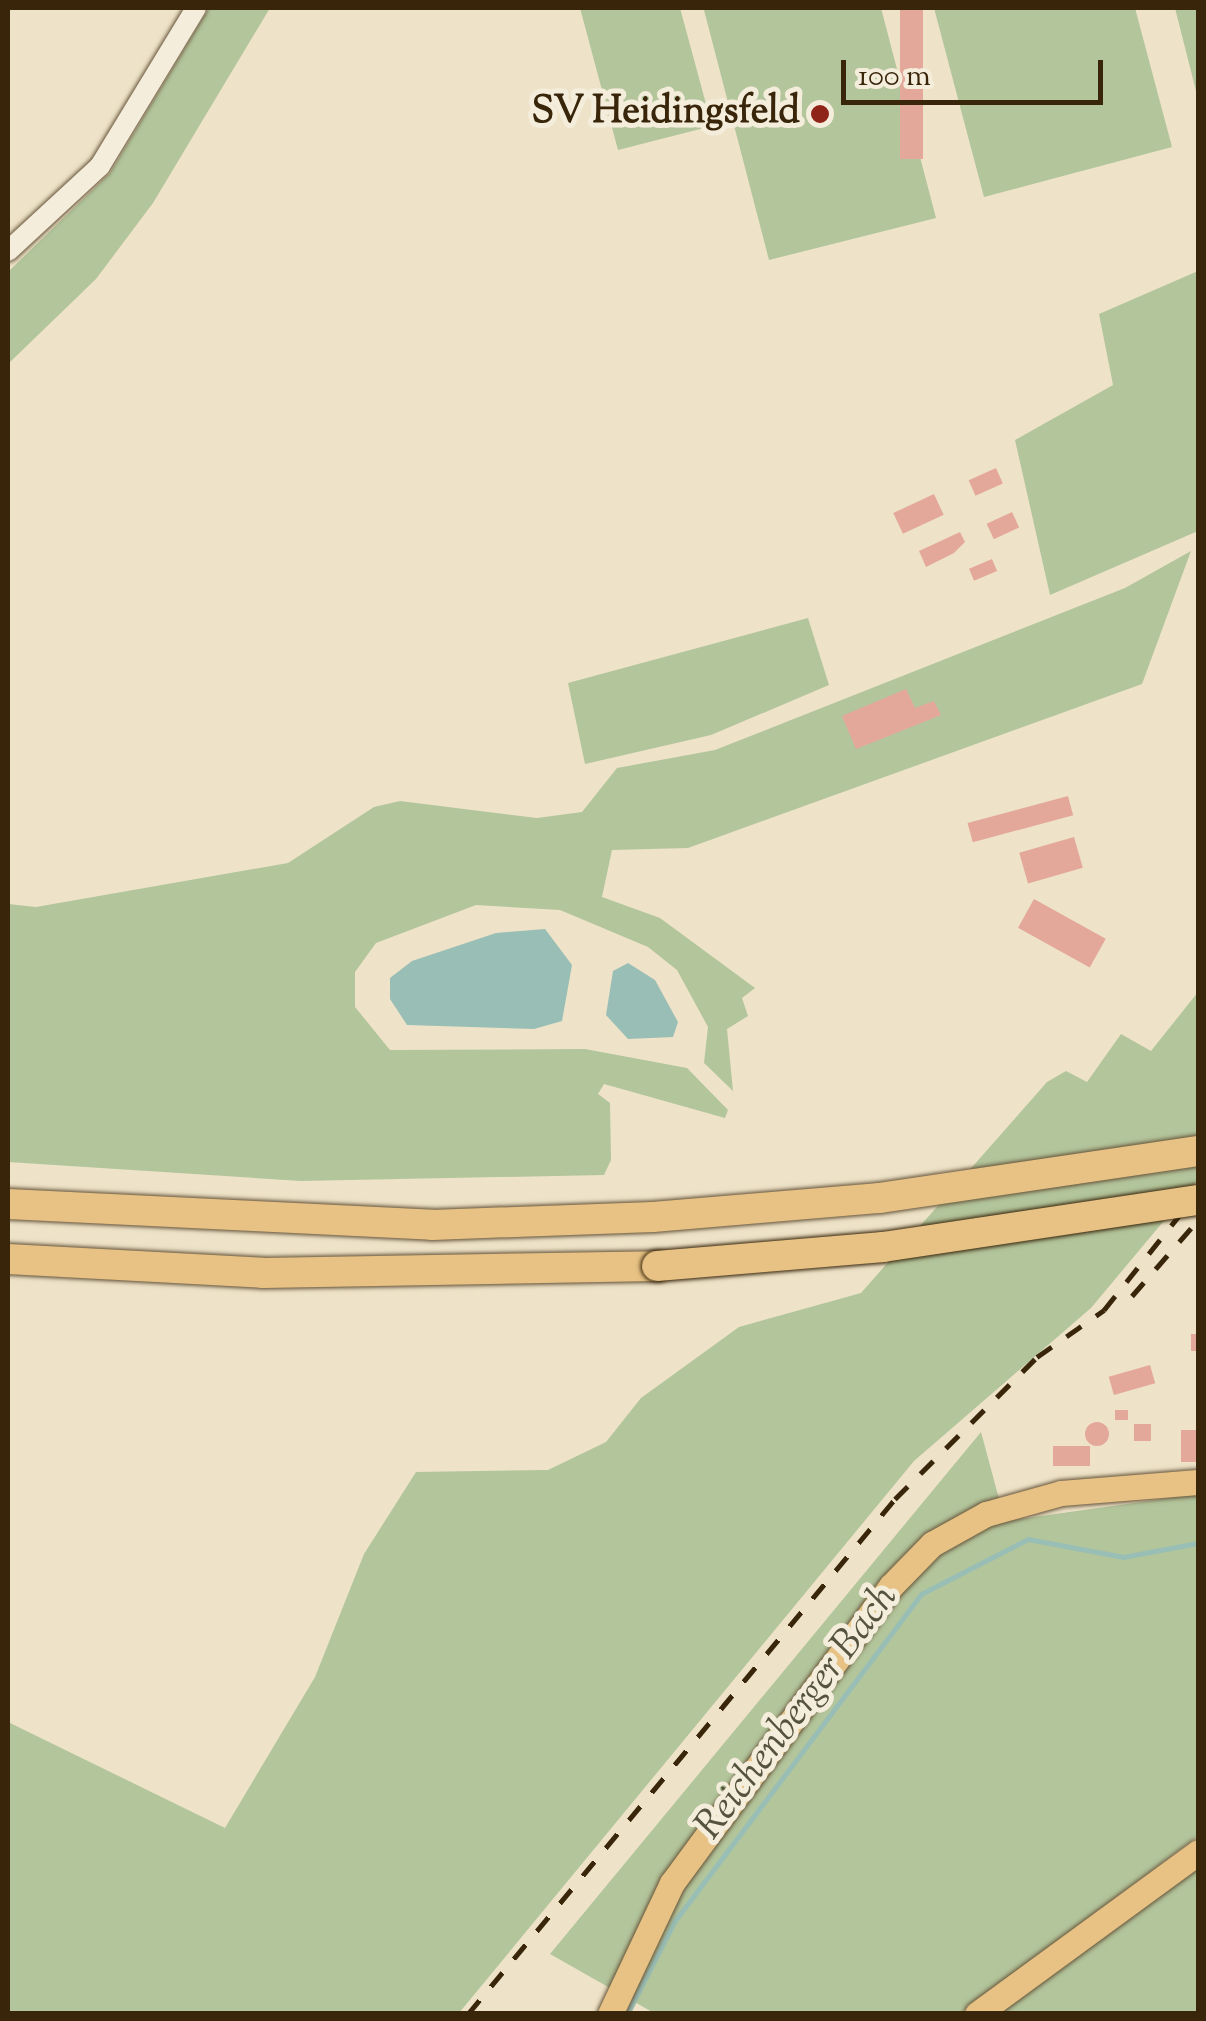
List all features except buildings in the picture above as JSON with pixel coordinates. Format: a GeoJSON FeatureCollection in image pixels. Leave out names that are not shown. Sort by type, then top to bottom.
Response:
{"type":"FeatureCollection","features":[{"type":"Feature","properties":{"kind":"highway"},"geometry":{"type":"LineString","coordinates":[[16,1203],[432,1224],[653,1217],[898,1195],[1198,1150]]}},
{"type":"Feature","properties":{"kind":"highway"},"geometry":{"type":"LineString","coordinates":[[13,1261],[263,1273],[657,1266],[883,1247],[1198,1200]]}},
{"type":"Feature","properties":{"kind":"main road"},"geometry":{"type":"LineString","coordinates":[[610,2014],[672,1883],[891,1586],[932,1544],[986,1514],[1061,1492],[1198,1482]]}},
{"type":"Feature","properties":{"kind":"main road"},"geometry":{"type":"LineString","coordinates":[[977,2014],[1198,1852]]}},
{"type":"Feature","properties":{"kind":"street"},"geometry":{"type":"LineString","coordinates":[[8,251],[100,166],[196,8]]}},
{"type":"Feature","properties":{"kind":"green space"},"geometry":{"type":"Polygon","coordinates":[[[209,8],[270,8],[153,203],[96,279],[8,364],[8,272],[110,173],[209,8]]]}},
{"type":"Feature","properties":{"kind":"green space"},"geometry":{"type":"Polygon","coordinates":[[[580,8],[680,8],[712,126],[618,150],[580,8]]]}},
{"type":"Feature","properties":{"kind":"green space","name":"SV Heidingsfeld"},"geometry":{"type":"Polygon","coordinates":[[[881,8],[936,218],[769,260],[704,10],[881,8]]]}},
{"type":"Feature","properties":{"kind":"green space"},"geometry":{"type":"Polygon","coordinates":[[[934,8],[1135,8],[1172,147],[984,197],[934,8]]]}},
{"type":"Feature","properties":{"kind":"green space"},"geometry":{"type":"Polygon","coordinates":[[[1175,8],[1198,8],[1198,99],[1175,8]]]}},
{"type":"Feature","properties":{"kind":"green space"},"geometry":{"type":"Polygon","coordinates":[[[1198,271],[1198,531],[1050,595],[1015,440],[1113,385],[1099,314],[1198,271]]]}},
{"type":"Feature","properties":{"kind":"green space"},"geometry":{"type":"Polygon","coordinates":[[[1191,551],[1142,684],[688,848],[612,850],[602,897],[660,918],[755,988],[742,998],[748,1016],[727,1029],[733,1091],[704,1063],[708,1027],[677,970],[648,947],[560,910],[476,905],[376,943],[355,972],[355,1007],[390,1050],[585,1049],[687,1068],[728,1110],[725,1118],[604,1084],[598,1094],[610,1103],[611,1160],[604,1175],[301,1181],[8,1162],[8,904],[36,907],[288,863],[374,807],[400,801],[537,818],[582,812],[617,768],[715,750],[1125,588],[1191,551]]]}},
{"type":"Feature","properties":{"kind":"green space"},"geometry":{"type":"Polygon","coordinates":[[[808,618],[829,685],[711,735],[585,764],[568,683],[808,618]]]}},
{"type":"Feature","properties":{"kind":"green space"},"geometry":{"type":"Polygon","coordinates":[[[1198,992],[1198,1180],[1091,1308],[914,1461],[459,2013],[8,2013],[8,1722],[225,1828],[315,1677],[364,1554],[416,1472],[548,1470],[606,1442],[641,1398],[739,1327],[861,1293],[1047,1082],[1066,1071],[1087,1082],[1121,1034],[1151,1051],[1198,992]]]}},
{"type":"Feature","properties":{"kind":"green space"},"geometry":{"type":"Polygon","coordinates":[[[981,1432],[1005,1521],[1198,1494],[1198,1836],[961,2013],[654,2013],[550,1954],[981,1432]]]}},
{"type":"Feature","properties":{"kind":"green space"},"geometry":{"type":"Polygon","coordinates":[[[1198,1866],[1198,2013],[996,2014],[1198,1866]]]}},
{"type":"Feature","properties":{"kind":"water"},"geometry":{"type":"Polygon","coordinates":[[[545,929],[572,965],[562,1021],[534,1029],[407,1025],[390,999],[390,978],[412,961],[496,933],[545,929]]]}},
{"type":"Feature","properties":{"kind":"water"},"geometry":{"type":"Polygon","coordinates":[[[628,963],[655,980],[678,1022],[673,1037],[628,1039],[606,1015],[613,971],[628,963]]]}},
{"type":"Feature","properties":{"kind":"waterway","name":"Reichenberger Bach"},"geometry":{"type":"LineString","coordinates":[[627,2014],[674,1922],[921,1594],[1028,1539],[1123,1557],[1198,1543]]}},
{"type":"Feature","properties":{"kind":"railway"},"geometry":{"type":"LineString","coordinates":[[468,2014],[895,1499],[1037,1357],[1104,1310],[1198,1192]]}},
{"type":"Feature","properties":{"kind":"railway"},"geometry":{"type":"LineString","coordinates":[[1132,1296],[1198,1220]]}},
{"type":"Feature","properties":{"kind":"place","name":"SV Heidingsfeld"},"geometry":{"type":"Point","coordinates":[820,114]}}]}
